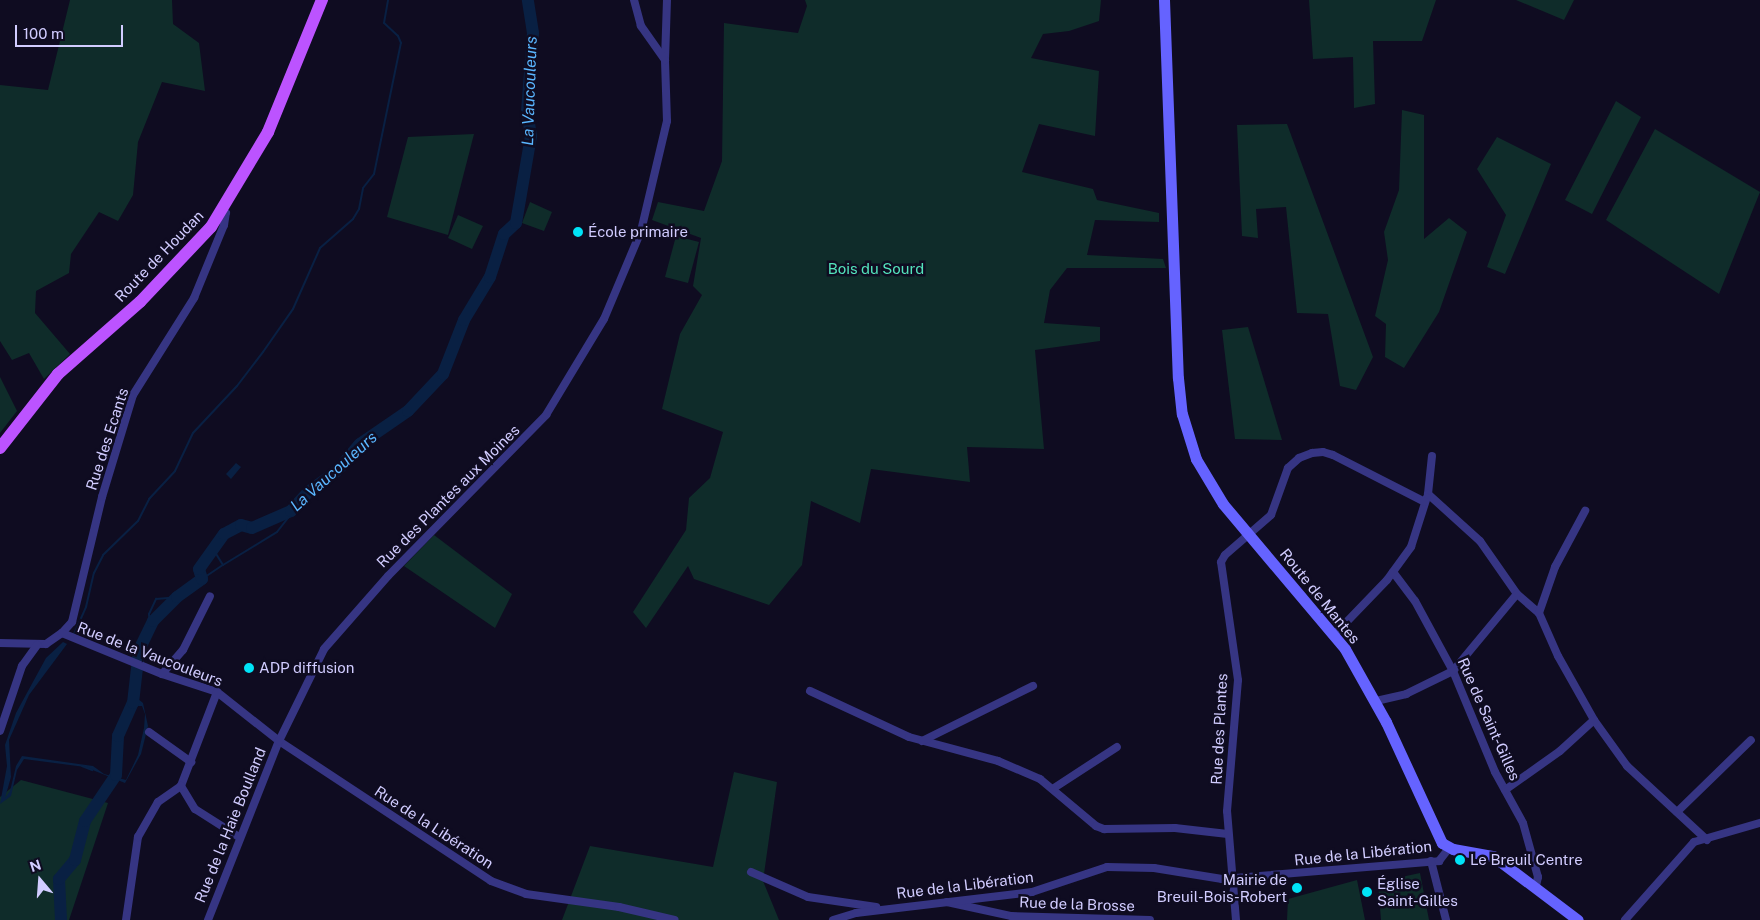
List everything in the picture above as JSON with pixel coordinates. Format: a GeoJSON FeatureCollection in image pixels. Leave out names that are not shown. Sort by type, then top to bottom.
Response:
{"type":"FeatureCollection","features":[{"type":"Feature","properties":{"kind":"main road","name":"Route de Houdan"},"geometry":{"type":"LineString","coordinates":[[0,448],[58,374],[140,302],[211,227],[268,132],[322,0]]}},
{"type":"Feature","properties":{"kind":"main road","name":"Route de Mantes"},"geometry":{"type":"LineString","coordinates":[[1164,0],[1178,378],[1188,440],[1208,483],[1248,534],[1334,634],[1376,701],[1437,837],[1449,848]]}},
{"type":"Feature","properties":{"kind":"main road"},"geometry":{"type":"LineString","coordinates":[[1449,848],[1473,850],[1493,856],[1536,886],[1578,920]]}},
{"type":"Feature","properties":{"kind":"street"},"geometry":{"type":"LineString","coordinates":[[634,0],[641,26],[665,60]]}},
{"type":"Feature","properties":{"kind":"street","name":"Rue des Plantes aux Moines"},"geometry":{"type":"LineString","coordinates":[[279,742],[319,658],[344,622],[546,415],[604,319],[641,231],[664,139],[668,90],[665,60],[667,0]]}},
{"type":"Feature","properties":{"kind":"street","name":"Rue des Ecants"},"geometry":{"type":"LineString","coordinates":[[68,637],[102,497],[127,410],[148,368],[194,298],[224,225],[226,213],[222,210]]}},
{"type":"Feature","properties":{"kind":"street","name":"Rue des Plantes"},"geometry":{"type":"LineString","coordinates":[[1236,920],[1235,878],[1228,834],[1227,811],[1238,680],[1220,569],[1225,555],[1271,515],[1288,468],[1298,458],[1312,454],[1323,452],[1347,461],[1425,502]]}},
{"type":"Feature","properties":{"kind":"street"},"geometry":{"type":"LineString","coordinates":[[1334,634],[1393,572],[1411,547],[1428,494],[1432,456]]}},
{"type":"Feature","properties":{"kind":"street"},"geometry":{"type":"LineString","coordinates":[[1428,494],[1480,541],[1517,594],[1539,613],[1558,656],[1594,720],[1627,766],[1707,840]]}},
{"type":"Feature","properties":{"kind":"street"},"geometry":{"type":"LineString","coordinates":[[1539,613],[1554,567],[1585,511]]}},
{"type":"Feature","properties":{"kind":"street","name":"Rue de Saint-Gilles"},"geometry":{"type":"LineString","coordinates":[[1393,572],[1416,601],[1453,672],[1528,839],[1538,877],[1536,886]]}},
{"type":"Feature","properties":{"kind":"street"},"geometry":{"type":"LineString","coordinates":[[1376,701],[1406,694],[1453,672],[1517,594]]}},
{"type":"Feature","properties":{"kind":"street"},"geometry":{"type":"LineString","coordinates":[[162,674],[183,650],[210,596]]}},
{"type":"Feature","properties":{"kind":"street","name":"Rue de la Vaucouleurs"},"geometry":{"type":"LineString","coordinates":[[0,643],[37,645],[68,637],[162,674],[217,692],[279,742]]}},
{"type":"Feature","properties":{"kind":"street"},"geometry":{"type":"LineString","coordinates":[[0,731],[22,666],[37,645]]}},
{"type":"Feature","properties":{"kind":"street"},"geometry":{"type":"LineString","coordinates":[[922,742],[1033,686]]}},
{"type":"Feature","properties":{"kind":"street"},"geometry":{"type":"LineString","coordinates":[[810,691],[922,742],[998,761],[1054,788],[1096,826],[1104,829],[1175,828],[1228,834]]}},
{"type":"Feature","properties":{"kind":"street"},"geometry":{"type":"LineString","coordinates":[[126,920],[138,837],[158,802],[181,786],[217,692]]}},
{"type":"Feature","properties":{"kind":"street"},"geometry":{"type":"LineString","coordinates":[[1505,790],[1560,751],[1594,720]]}},
{"type":"Feature","properties":{"kind":"street"},"geometry":{"type":"LineString","coordinates":[[149,732],[191,762]]}},
{"type":"Feature","properties":{"kind":"street"},"geometry":{"type":"LineString","coordinates":[[1677,812],[1751,740]]}},
{"type":"Feature","properties":{"kind":"street","name":"Rue de la Haie Boulland"},"geometry":{"type":"LineString","coordinates":[[208,920],[239,837],[279,742]]}},
{"type":"Feature","properties":{"kind":"street","name":"Rue de la Libération"},"geometry":{"type":"LineString","coordinates":[[279,742],[491,882],[526,894],[619,907],[675,920]]}},
{"type":"Feature","properties":{"kind":"street"},"geometry":{"type":"LineString","coordinates":[[1054,788],[1117,747]]}},
{"type":"Feature","properties":{"kind":"street"},"geometry":{"type":"LineString","coordinates":[[181,786],[195,809],[239,837]]}},
{"type":"Feature","properties":{"kind":"street"},"geometry":{"type":"LineString","coordinates":[[1625,920],[1694,842],[1707,840],[1760,823]]}},
{"type":"Feature","properties":{"kind":"street","name":"Rue de la Libération"},"geometry":{"type":"LineString","coordinates":[[833,920],[885,909],[1032,892],[1107,867],[1235,878],[1439,861],[1449,848]]}},
{"type":"Feature","properties":{"kind":"street"},"geometry":{"type":"LineString","coordinates":[[1431,861],[1446,920]]}},
{"type":"Feature","properties":{"kind":"street"},"geometry":{"type":"LineString","coordinates":[[751,872],[808,897],[885,909]]}},
{"type":"Feature","properties":{"kind":"street","name":"Rue de la Brosse"},"geometry":{"type":"LineString","coordinates":[[945,901],[961,907],[1015,918],[1150,920]]}},
{"type":"Feature","properties":{"kind":"green space"},"geometry":{"type":"Polygon","coordinates":[[[70,0],[172,0],[173,24],[199,43],[205,91],[162,82],[138,142],[133,195],[118,221],[99,212],[71,254],[69,273],[36,291],[35,313],[70,354],[44,379],[29,353],[12,360],[0,341],[0,85],[48,90],[70,0]]]}},
{"type":"Feature","properties":{"kind":"green space","name":"Bois du Sourd"},"geometry":{"type":"Polygon","coordinates":[[[805,0],[1101,0],[1099,21],[1069,31],[1043,34],[1031,58],[1099,71],[1095,136],[1039,124],[1022,172],[1093,189],[1097,200],[1159,213],[1159,222],[1095,220],[1087,255],[1163,259],[1166,268],[1067,268],[1050,290],[1044,323],[1100,327],[1100,341],[1035,350],[1044,449],[967,447],[970,482],[871,469],[860,523],[811,501],[802,565],[769,605],[694,579],[688,566],[646,628],[633,612],[686,530],[689,498],[710,478],[723,432],[662,409],[680,334],[702,295],[693,286],[701,238],[652,220],[658,202],[704,211],[722,161],[724,23],[798,33],[807,6],[805,0]]]}},
{"type":"Feature","properties":{"kind":"green space"},"geometry":{"type":"Polygon","coordinates":[[[1309,0],[1436,0],[1422,41],[1373,41],[1375,104],[1354,108],[1353,57],[1313,59],[1309,0]]]}},
{"type":"Feature","properties":{"kind":"green space"},"geometry":{"type":"Polygon","coordinates":[[[1516,0],[1574,0],[1564,20],[1516,0]]]}},
{"type":"Feature","properties":{"kind":"green space"},"geometry":{"type":"Polygon","coordinates":[[[1616,101],[1641,117],[1592,214],[1565,200],[1616,101]]]}},
{"type":"Feature","properties":{"kind":"green space"},"geometry":{"type":"Polygon","coordinates":[[[1402,110],[1424,115],[1424,239],[1449,218],[1467,232],[1439,312],[1404,368],[1385,357],[1386,324],[1375,316],[1388,260],[1384,232],[1399,190],[1402,110]]]}},
{"type":"Feature","properties":{"kind":"green space"},"geometry":{"type":"Polygon","coordinates":[[[1287,124],[1373,357],[1356,390],[1340,386],[1328,314],[1297,313],[1286,207],[1256,209],[1258,238],[1242,236],[1237,125],[1287,124]]]}},
{"type":"Feature","properties":{"kind":"green space"},"geometry":{"type":"Polygon","coordinates":[[[1655,129],[1760,192],[1719,294],[1606,220],[1655,129]]]}},
{"type":"Feature","properties":{"kind":"green space"},"geometry":{"type":"Polygon","coordinates":[[[474,134],[448,235],[387,217],[408,137],[474,134]]]}},
{"type":"Feature","properties":{"kind":"green space"},"geometry":{"type":"Polygon","coordinates":[[[1497,137],[1551,164],[1505,274],[1487,267],[1506,215],[1477,169],[1497,137]]]}},
{"type":"Feature","properties":{"kind":"green space"},"geometry":{"type":"Polygon","coordinates":[[[530,202],[552,212],[544,231],[522,223],[530,202]]]}},
{"type":"Feature","properties":{"kind":"green space"},"geometry":{"type":"Polygon","coordinates":[[[458,215],[483,226],[472,249],[448,238],[458,215]]]}},
{"type":"Feature","properties":{"kind":"green space"},"geometry":{"type":"Polygon","coordinates":[[[676,236],[699,242],[688,283],[665,277],[676,236]]]}},
{"type":"Feature","properties":{"kind":"green space"},"geometry":{"type":"Polygon","coordinates":[[[1248,327],[1282,440],[1235,439],[1222,330],[1248,327]]]}},
{"type":"Feature","properties":{"kind":"green space"},"geometry":{"type":"Polygon","coordinates":[[[0,377],[17,411],[0,433],[0,377]]]}},
{"type":"Feature","properties":{"kind":"green space"},"geometry":{"type":"Polygon","coordinates":[[[434,535],[512,594],[495,628],[404,566],[434,535]]]}},
{"type":"Feature","properties":{"kind":"green space"},"geometry":{"type":"Polygon","coordinates":[[[734,772],[777,782],[763,881],[779,920],[562,920],[590,846],[713,867],[734,772]]]}},
{"type":"Feature","properties":{"kind":"green space"},"geometry":{"type":"Polygon","coordinates":[[[21,780],[108,803],[69,920],[0,920],[0,797],[21,780]]]}},
{"type":"Feature","properties":{"kind":"green space"},"geometry":{"type":"Polygon","coordinates":[[[1420,873],[1429,920],[1381,920],[1378,882],[1420,873]]]}},
{"type":"Feature","properties":{"kind":"green space"},"geometry":{"type":"Polygon","coordinates":[[[1357,880],[1365,920],[1287,920],[1288,899],[1357,880]]]}},
{"type":"Feature","properties":{"kind":"water"},"geometry":{"type":"Polygon","coordinates":[[[236,463],[241,467],[231,479],[226,474],[236,463]]]}},
{"type":"Feature","properties":{"kind":"water"},"geometry":{"type":"Polygon","coordinates":[[[63,642],[67,644],[29,695],[9,740],[11,777],[5,798],[10,791],[16,766],[22,756],[93,766],[104,774],[126,780],[138,755],[144,728],[145,714],[142,706],[136,706],[137,698],[143,703],[148,726],[141,754],[125,783],[85,767],[24,759],[17,770],[11,796],[0,804],[7,766],[5,745],[16,713],[46,658],[63,642]]]}},
{"type":"Feature","properties":{"kind":"waterway"},"geometry":{"type":"LineString","coordinates":[[74,634],[86,607],[94,573],[103,555],[138,521],[149,499],[175,471],[193,433],[237,386],[263,352],[293,309],[320,248],[353,219],[359,209],[363,188],[374,174],[401,43],[398,36],[384,23],[388,0]]}},
{"type":"Feature","properties":{"kind":"waterway","name":"La Vaucouleurs"},"geometry":{"type":"LineString","coordinates":[[61,920],[59,879],[75,860],[85,821],[116,775],[118,736],[133,703],[139,650],[153,621],[177,597],[202,579],[199,569],[224,534],[241,525],[252,528],[291,511],[308,492],[338,470],[360,444],[408,411],[443,374],[464,320],[490,277],[504,234],[516,223],[531,136],[527,111],[533,33],[528,0]]}},
{"type":"Feature","properties":{"kind":"waterway"},"geometry":{"type":"LineString","coordinates":[[223,565],[277,532],[298,505]]}},
{"type":"Feature","properties":{"kind":"waterway"},"geometry":{"type":"LineString","coordinates":[[202,579],[223,565],[213,549]]}},
{"type":"Feature","properties":{"kind":"waterway"},"geometry":{"type":"LineString","coordinates":[[150,626],[149,614],[156,599],[177,597]]}},
{"type":"Feature","properties":{"kind":"waterway","name":"La Vaucouleurs"},"geometry":{"type":"LineString","coordinates":[[134,699],[138,702]]}},
{"type":"Feature","properties":{"kind":"waterway"},"geometry":{"type":"LineString","coordinates":[[82,766],[92,770]]}},
{"type":"Feature","properties":{"kind":"place","name":"École primaire"},"geometry":{"type":"Point","coordinates":[578,232]}},
{"type":"Feature","properties":{"kind":"place","name":"ADP diffusion"},"geometry":{"type":"Point","coordinates":[249,668]}},
{"type":"Feature","properties":{"kind":"place","name":"Le Breuil Centre"},"geometry":{"type":"Point","coordinates":[1460,860]}},
{"type":"Feature","properties":{"kind":"place","name":"Mairie de Breuil-Bois-Robert"},"geometry":{"type":"Point","coordinates":[1297,888]}},
{"type":"Feature","properties":{"kind":"place","name":"Église Saint-Gilles"},"geometry":{"type":"Point","coordinates":[1367,892]}}]}
